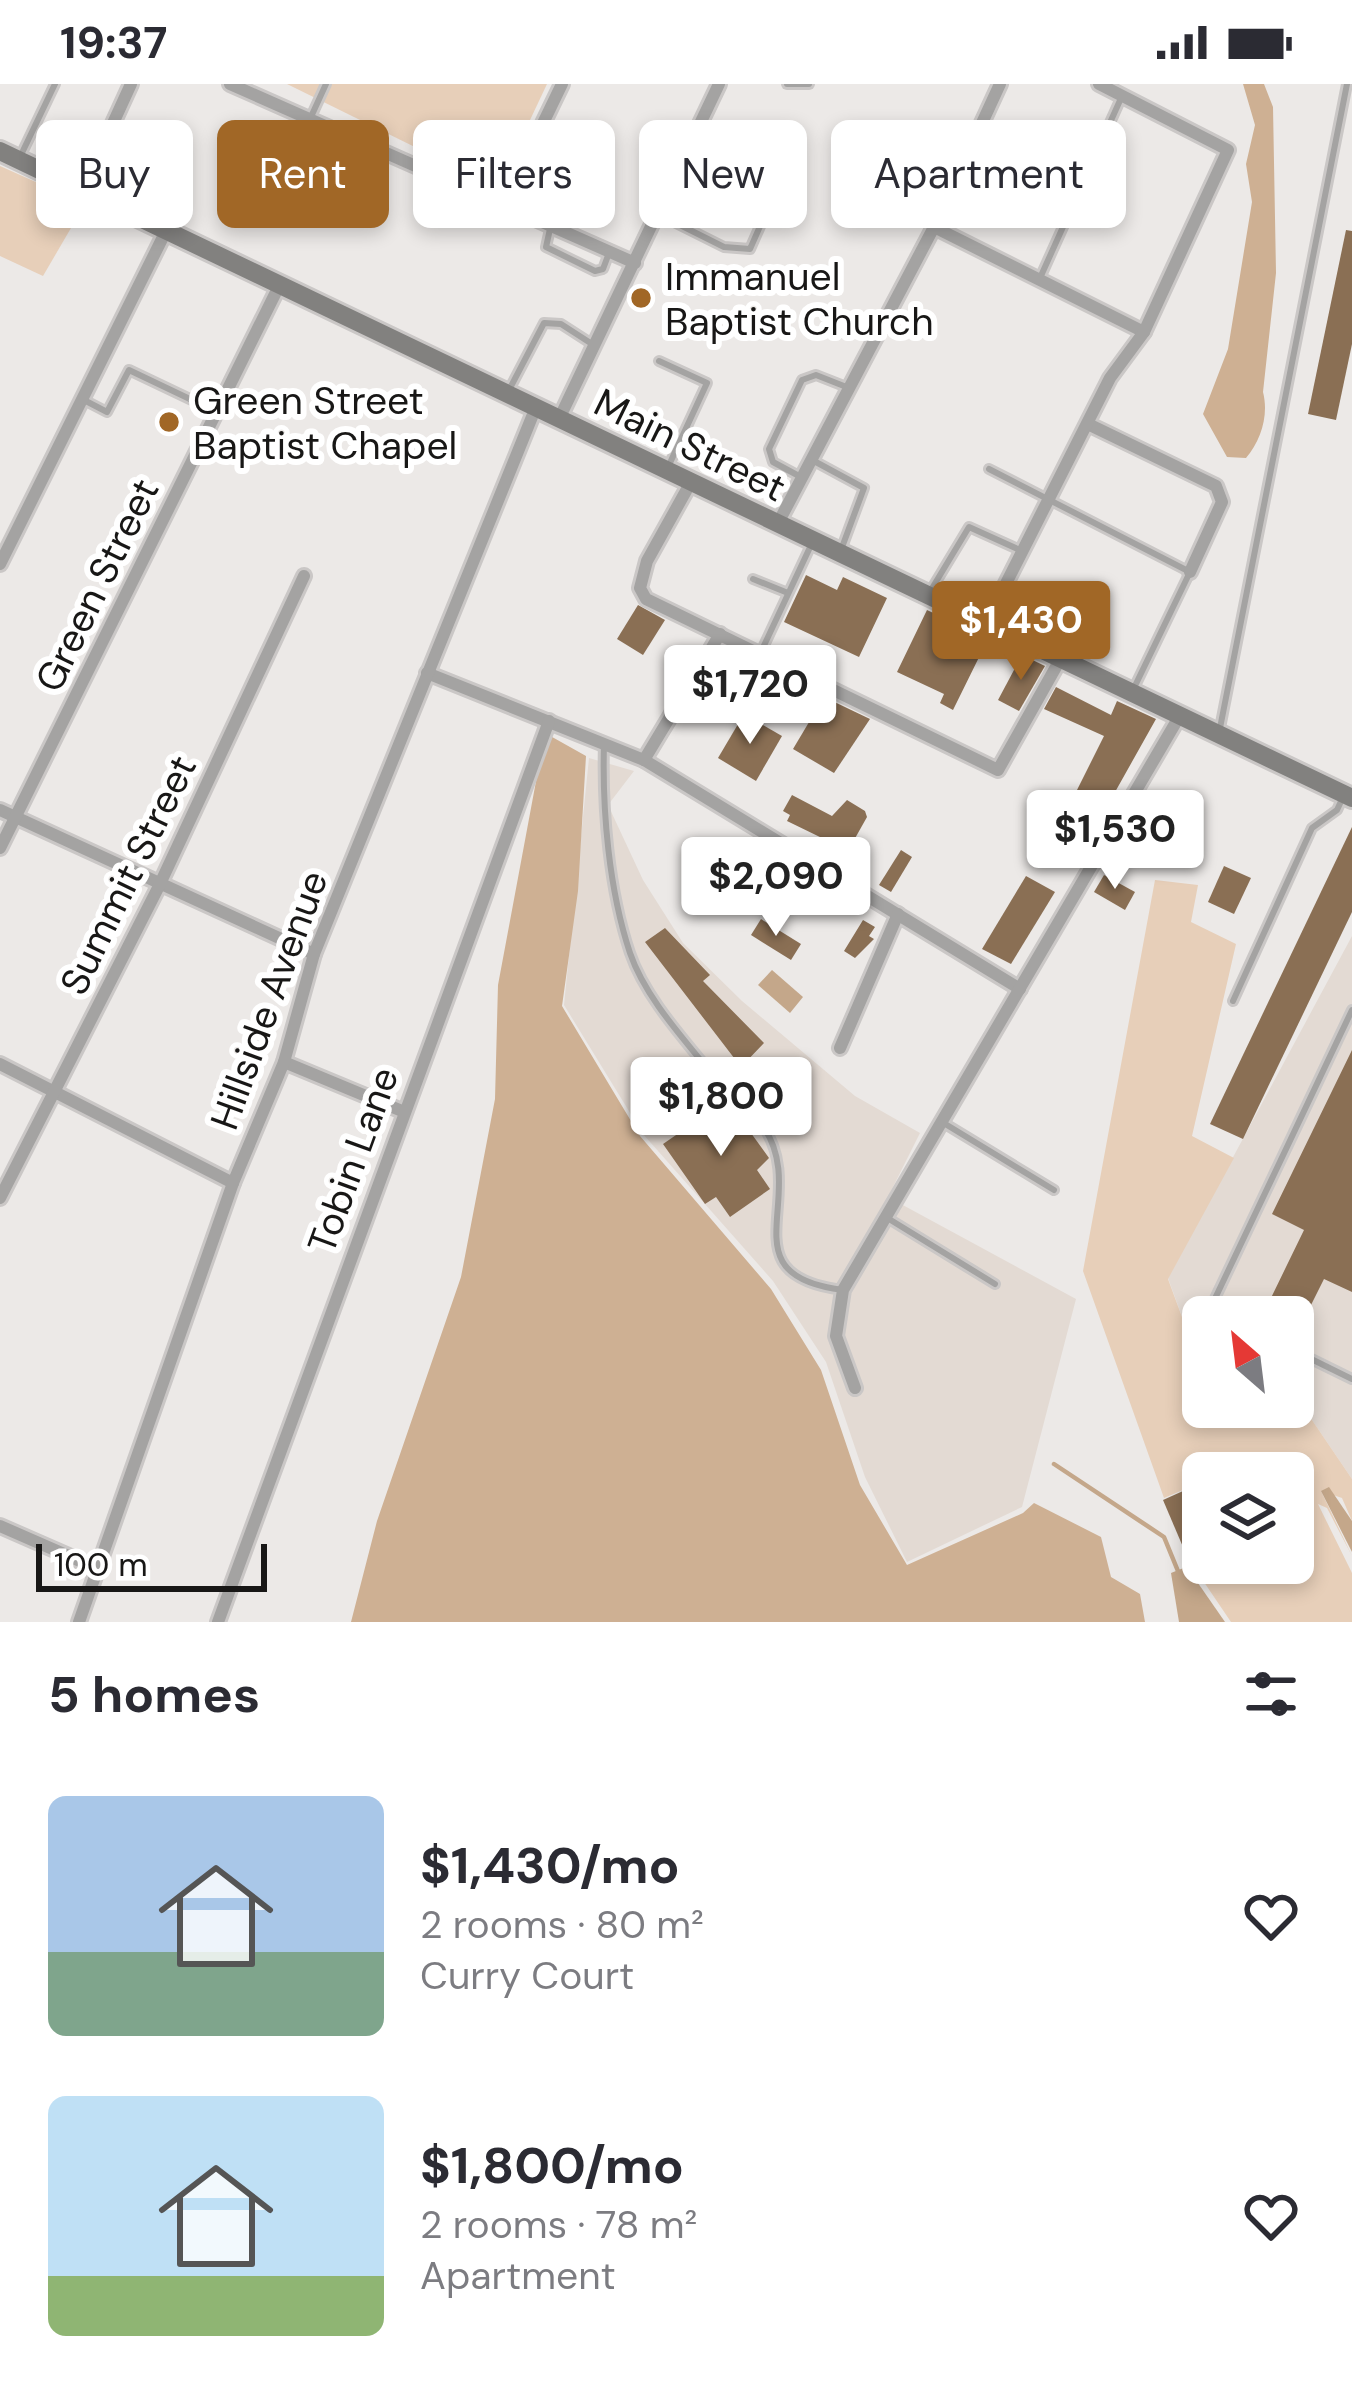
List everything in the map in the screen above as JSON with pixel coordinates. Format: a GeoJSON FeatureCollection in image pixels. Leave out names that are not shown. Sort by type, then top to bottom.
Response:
{"type":"FeatureCollection","features":[{"type":"Feature","properties":{"kind":"street"},"geometry":{"type":"LineString","coordinates":[[115,120],[131,84]]}},
{"type":"Feature","properties":{"kind":"street"},"geometry":{"type":"LineString","coordinates":[[230,84],[413,164]]}},
{"type":"Feature","properties":{"kind":"street"},"geometry":{"type":"LineString","coordinates":[[545,120],[562,84]]}},
{"type":"Feature","properties":{"kind":"street"},"geometry":{"type":"LineString","coordinates":[[702,120],[719,84]]}},
{"type":"Feature","properties":{"kind":"street"},"geometry":{"type":"LineString","coordinates":[[983,120],[1000,84]]}},
{"type":"Feature","properties":{"kind":"street"},"geometry":{"type":"LineString","coordinates":[[988,620],[1110,378],[1144,332],[1228,150],[1099,84]]}},
{"type":"Feature","properties":{"kind":"street","name":"Main Street"},"geometry":{"type":"LineString","coordinates":[[0,151],[36,168]]}},
{"type":"Feature","properties":{"kind":"street","name":"Main Street"},"geometry":{"type":"LineString","coordinates":[[155,228],[560,417],[777,525],[988,620],[1178,717],[1348,796]]}},
{"type":"Feature","properties":{"kind":"street"},"geometry":{"type":"LineString","coordinates":[[556,228],[635,263]]}},
{"type":"Feature","properties":{"kind":"street"},"geometry":{"type":"LineString","coordinates":[[560,417],[651,228]]}},
{"type":"Feature","properties":{"kind":"street"},"geometry":{"type":"LineString","coordinates":[[777,525],[933,228]]}},
{"type":"Feature","properties":{"kind":"street"},"geometry":{"type":"LineString","coordinates":[[936,228],[1144,332]]}},
{"type":"Feature","properties":{"kind":"street"},"geometry":{"type":"LineString","coordinates":[[0,564],[165,233]]}},
{"type":"Feature","properties":{"kind":"street","name":"Green Street"},"geometry":{"type":"LineString","coordinates":[[0,848],[280,284]]}},
{"type":"Feature","properties":{"kind":"street","name":"Hillside Avenue"},"geometry":{"type":"LineString","coordinates":[[79,1622],[233,1183],[284,1062],[314,954],[536,407]]}},
{"type":"Feature","properties":{"kind":"street"},"geometry":{"type":"LineString","coordinates":[[1090,425],[1216,486],[1222,502],[1190,572]]}},
{"type":"Feature","properties":{"kind":"street"},"geometry":{"type":"LineString","coordinates":[[691,482],[647,561],[640,588],[646,599],[998,770],[1061,658]]}},
{"type":"Feature","properties":{"kind":"street","name":"Summit Street"},"geometry":{"type":"LineString","coordinates":[[0,1198],[159,886],[304,576]]}},
{"type":"Feature","properties":{"kind":"street"},"geometry":{"type":"LineString","coordinates":[[644,760],[720,634]]}},
{"type":"Feature","properties":{"kind":"street"},"geometry":{"type":"LineString","coordinates":[[427,673],[644,760],[1020,989]]}},
{"type":"Feature","properties":{"kind":"street"},"geometry":{"type":"LineString","coordinates":[[855,1388],[836,1336],[843,1290],[1178,717]]}},
{"type":"Feature","properties":{"kind":"street","name":"Tobin Lane"},"geometry":{"type":"LineString","coordinates":[[218,1622],[549,721]]}},
{"type":"Feature","properties":{"kind":"street"},"geometry":{"type":"LineString","coordinates":[[0,810],[314,954]]}},
{"type":"Feature","properties":{"kind":"street"},"geometry":{"type":"LineString","coordinates":[[840,1048],[898,914]]}},
{"type":"Feature","properties":{"kind":"street"},"geometry":{"type":"LineString","coordinates":[[284,1062],[402,1112]]}},
{"type":"Feature","properties":{"kind":"street"},"geometry":{"type":"LineString","coordinates":[[0,1064],[233,1183]]}},
{"type":"Feature","properties":{"kind":"street"},"geometry":{"type":"LineString","coordinates":[[0,1526],[96,1568]]}},
{"type":"Feature","properties":{"kind":"lane"},"geometry":{"type":"LineString","coordinates":[[19,160],[55,84]]}},
{"type":"Feature","properties":{"kind":"lane"},"geometry":{"type":"LineString","coordinates":[[310,119],[326,84]]}},
{"type":"Feature","properties":{"kind":"lane"},"geometry":{"type":"LineString","coordinates":[[787,84],[808,84]]}},
{"type":"Feature","properties":{"kind":"lane"},"geometry":{"type":"LineString","coordinates":[[1219,735],[1347,84]]}},
{"type":"Feature","properties":{"kind":"lane"},"geometry":{"type":"LineString","coordinates":[[1039,279],[1122,96]]}},
{"type":"Feature","properties":{"kind":"lane"},"geometry":{"type":"LineString","coordinates":[[550,228],[544,245],[596,271],[603,269],[610,252]]}},
{"type":"Feature","properties":{"kind":"lane"},"geometry":{"type":"LineString","coordinates":[[686,228],[724,247],[750,249],[758,228]]}},
{"type":"Feature","properties":{"kind":"lane"},"geometry":{"type":"LineString","coordinates":[[507,393],[544,323],[561,324],[595,345]]}},
{"type":"Feature","properties":{"kind":"lane"},"geometry":{"type":"LineString","coordinates":[[659,361],[707,383],[667,469]]}},
{"type":"Feature","properties":{"kind":"lane"},"geometry":{"type":"LineString","coordinates":[[82,399],[107,412],[129,370],[216,412]]}},
{"type":"Feature","properties":{"kind":"lane"},"geometry":{"type":"LineString","coordinates":[[802,478],[773,462],[769,449],[802,380],[816,375],[849,388]]}},
{"type":"Feature","properties":{"kind":"lane"},"geometry":{"type":"LineString","coordinates":[[812,460],[864,488],[839,553]]}},
{"type":"Feature","properties":{"kind":"lane"},"geometry":{"type":"LineString","coordinates":[[989,469],[1190,572],[1132,693]]}},
{"type":"Feature","properties":{"kind":"lane"},"geometry":{"type":"LineString","coordinates":[[929,593],[970,527],[1024,552]]}},
{"type":"Feature","properties":{"kind":"lane"},"geometry":{"type":"LineString","coordinates":[[760,654],[813,541]]}},
{"type":"Feature","properties":{"kind":"lane"},"geometry":{"type":"LineString","coordinates":[[753,579],[788,593]]}},
{"type":"Feature","properties":{"kind":"lane"},"geometry":{"type":"LineString","coordinates":[[604,744],[615,878],[630,953],[648,990],[716,1080],[763,1126],[780,1184],[781,1265],[793,1280],[843,1290]]}},
{"type":"Feature","properties":{"kind":"lane"},"geometry":{"type":"LineString","coordinates":[[1232,1001],[1312,828],[1348,796]]}},
{"type":"Feature","properties":{"kind":"lane"},"geometry":{"type":"LineString","coordinates":[[1216,1296],[1352,1010]]}},
{"type":"Feature","properties":{"kind":"lane"},"geometry":{"type":"LineString","coordinates":[[942,1122],[1054,1190]]}},
{"type":"Feature","properties":{"kind":"lane"},"geometry":{"type":"LineString","coordinates":[[886,1217],[995,1284]]}},
{"type":"Feature","properties":{"kind":"lane"},"geometry":{"type":"LineString","coordinates":[[1314,1360],[1352,1379]]}},
{"type":"Feature","properties":{"kind":"shaded area"},"geometry":{"type":"Polygon","coordinates":[[[287,84],[547,84],[530,120],[413,120],[413,146],[389,134],[389,120],[360,120],[287,84]]]}},
{"type":"Feature","properties":{"kind":"shaded area"},"geometry":{"type":"Polygon","coordinates":[[[1243,84],[1264,84],[1273,107],[1276,273],[1264,418],[1246,458],[1227,457],[1203,414],[1228,349],[1252,202],[1246,164],[1255,125],[1243,84]]]}},
{"type":"Feature","properties":{"kind":"shaded area"},"geometry":{"type":"Polygon","coordinates":[[[0,166],[36,182],[36,228],[71,228],[43,276],[0,256],[0,166]]]}},
{"type":"Feature","properties":{"kind":"shaded area"},"geometry":{"type":"Polygon","coordinates":[[[545,733],[586,756],[578,891],[562,1006],[640,1136],[771,1289],[821,1370],[860,1485],[907,1565],[1023,1513],[1034,1503],[1101,1537],[1111,1577],[1140,1594],[1145,1622],[351,1622],[377,1521],[461,1277],[495,1099],[498,985],[545,733]]]}},
{"type":"Feature","properties":{"kind":"shaded area"},"geometry":{"type":"Polygon","coordinates":[[[589,758],[634,771],[608,805],[643,880],[683,943],[742,1001],[855,1096],[920,1133],[888,1197],[1076,1299],[1022,1507],[907,1562],[865,1477],[826,1362],[773,1281],[643,1134],[564,1005],[589,758]]]}},
{"type":"Feature","properties":{"kind":"shaded area"},"geometry":{"type":"Polygon","coordinates":[[[1155,880],[1198,885],[1191,922],[1236,944],[1192,1136],[1234,1158],[1168,1279],[1182,1317],[1182,1428],[1314,1428],[1314,1423],[1352,1479],[1352,1521],[1342,1498],[1321,1491],[1352,1556],[1327,1508],[1318,1504],[1352,1573],[1352,1622],[1231,1622],[1205,1584],[1314,1584],[1314,1452],[1182,1452],[1182,1490],[1164,1498],[1083,1271],[1155,880]]]}},
{"type":"Feature","properties":{"kind":"shaded area"},"geometry":{"type":"Polygon","coordinates":[[[1352,936],[1352,1479],[1314,1423],[1314,1296],[1182,1296],[1182,1317],[1168,1278],[1352,936]]]}},
{"type":"Feature","properties":{"kind":"shaded area"},"geometry":{"type":"Polygon","coordinates":[[[772,970],[803,997],[790,1013],[758,985],[772,970]]]}},
{"type":"Feature","properties":{"kind":"shaded area"},"geometry":{"type":"Polygon","coordinates":[[[1329,1487],[1352,1521],[1352,1552],[1321,1491],[1329,1487]]]}},
{"type":"Feature","properties":{"kind":"shaded area"},"geometry":{"type":"Polygon","coordinates":[[[1182,1569],[1182,1584],[1198,1584],[1225,1622],[1179,1622],[1171,1573],[1182,1569]]]}},
{"type":"Feature","properties":{"kind":"building"},"geometry":{"type":"Polygon","coordinates":[[[1346,230],[1352,231],[1352,344],[1336,420],[1308,414],[1346,230]]]}},
{"type":"Feature","properties":{"kind":"building"},"geometry":{"type":"Polygon","coordinates":[[[806,575],[837,590],[843,577],[887,598],[859,657],[784,622],[806,575]]]}},
{"type":"Feature","properties":{"kind":"building"},"geometry":{"type":"Polygon","coordinates":[[[638,605],[665,620],[643,655],[617,639],[638,605]]]}},
{"type":"Feature","properties":{"kind":"building"},"geometry":{"type":"Polygon","coordinates":[[[927,610],[988,639],[953,710],[940,703],[944,694],[897,672],[927,610]]]}},
{"type":"Feature","properties":{"kind":"building"},"geometry":{"type":"Polygon","coordinates":[[[1022,655],[1045,666],[1019,711],[998,700],[1022,655]]]}},
{"type":"Feature","properties":{"kind":"building"},"geometry":{"type":"Polygon","coordinates":[[[1056,687],[1111,715],[1117,701],[1156,719],[1073,867],[1061,862],[1065,852],[1056,848],[1067,823],[1062,820],[1104,736],[1044,709],[1056,687]]]}},
{"type":"Feature","properties":{"kind":"building"},"geometry":{"type":"Polygon","coordinates":[[[824,697],[870,719],[834,773],[793,749],[824,697]]]}},
{"type":"Feature","properties":{"kind":"building"},"geometry":{"type":"Polygon","coordinates":[[[744,714],[782,736],[756,781],[718,758],[744,714]]]}},
{"type":"Feature","properties":{"kind":"building"},"geometry":{"type":"Polygon","coordinates":[[[792,795],[832,816],[847,800],[865,811],[867,817],[849,849],[840,843],[835,852],[821,843],[824,839],[787,821],[790,815],[783,811],[792,795]]]}},
{"type":"Feature","properties":{"kind":"building"},"geometry":{"type":"Polygon","coordinates":[[[1352,827],[1352,912],[1243,1139],[1210,1124],[1352,827]]]}},
{"type":"Feature","properties":{"kind":"building"},"geometry":{"type":"Polygon","coordinates":[[[747,841],[762,851],[739,887],[724,877],[747,841]]]}},
{"type":"Feature","properties":{"kind":"building"},"geometry":{"type":"Polygon","coordinates":[[[901,850],[912,857],[891,892],[879,885],[901,850]]]}},
{"type":"Feature","properties":{"kind":"building"},"geometry":{"type":"Polygon","coordinates":[[[1224,866],[1251,878],[1234,914],[1208,902],[1224,866]]]}},
{"type":"Feature","properties":{"kind":"building"},"geometry":{"type":"Polygon","coordinates":[[[1104,875],[1135,892],[1125,910],[1094,892],[1104,875]]]}},
{"type":"Feature","properties":{"kind":"building"},"geometry":{"type":"Polygon","coordinates":[[[1026,876],[1055,892],[1011,964],[982,949],[1026,876]]]}},
{"type":"Feature","properties":{"kind":"building"},"geometry":{"type":"Polygon","coordinates":[[[761,919],[801,944],[791,960],[751,935],[761,919]]]}},
{"type":"Feature","properties":{"kind":"building"},"geometry":{"type":"Polygon","coordinates":[[[863,920],[875,927],[869,936],[874,939],[855,958],[844,951],[863,920]]]}},
{"type":"Feature","properties":{"kind":"building"},"geometry":{"type":"Polygon","coordinates":[[[665,928],[710,975],[703,981],[764,1043],[741,1067],[645,942],[665,928]]]}},
{"type":"Feature","properties":{"kind":"building"},"geometry":{"type":"Polygon","coordinates":[[[1352,1050],[1352,1292],[1324,1279],[1314,1299],[1272,1296],[1304,1230],[1272,1214],[1352,1050]]]}},
{"type":"Feature","properties":{"kind":"building"},"geometry":{"type":"Polygon","coordinates":[[[727,1100],[769,1158],[757,1170],[770,1189],[730,1217],[716,1197],[705,1204],[663,1144],[727,1100]]]}},
{"type":"Feature","properties":{"kind":"building"},"geometry":{"type":"Polygon","coordinates":[[[1182,1491],[1182,1545],[1163,1500],[1182,1491]]]}},
{"type":"Feature","properties":{"kind":"waterway"},"geometry":{"type":"LineString","coordinates":[[1054,1464],[1164,1537],[1180,1576]]}},
{"type":"Feature","properties":{"kind":"place","name":"Immanuel Baptist Church"},"geometry":{"type":"Point","coordinates":[641,298]}},
{"type":"Feature","properties":{"kind":"place","name":"Green Street Baptist Chapel"},"geometry":{"type":"Point","coordinates":[169,422]}}]}
